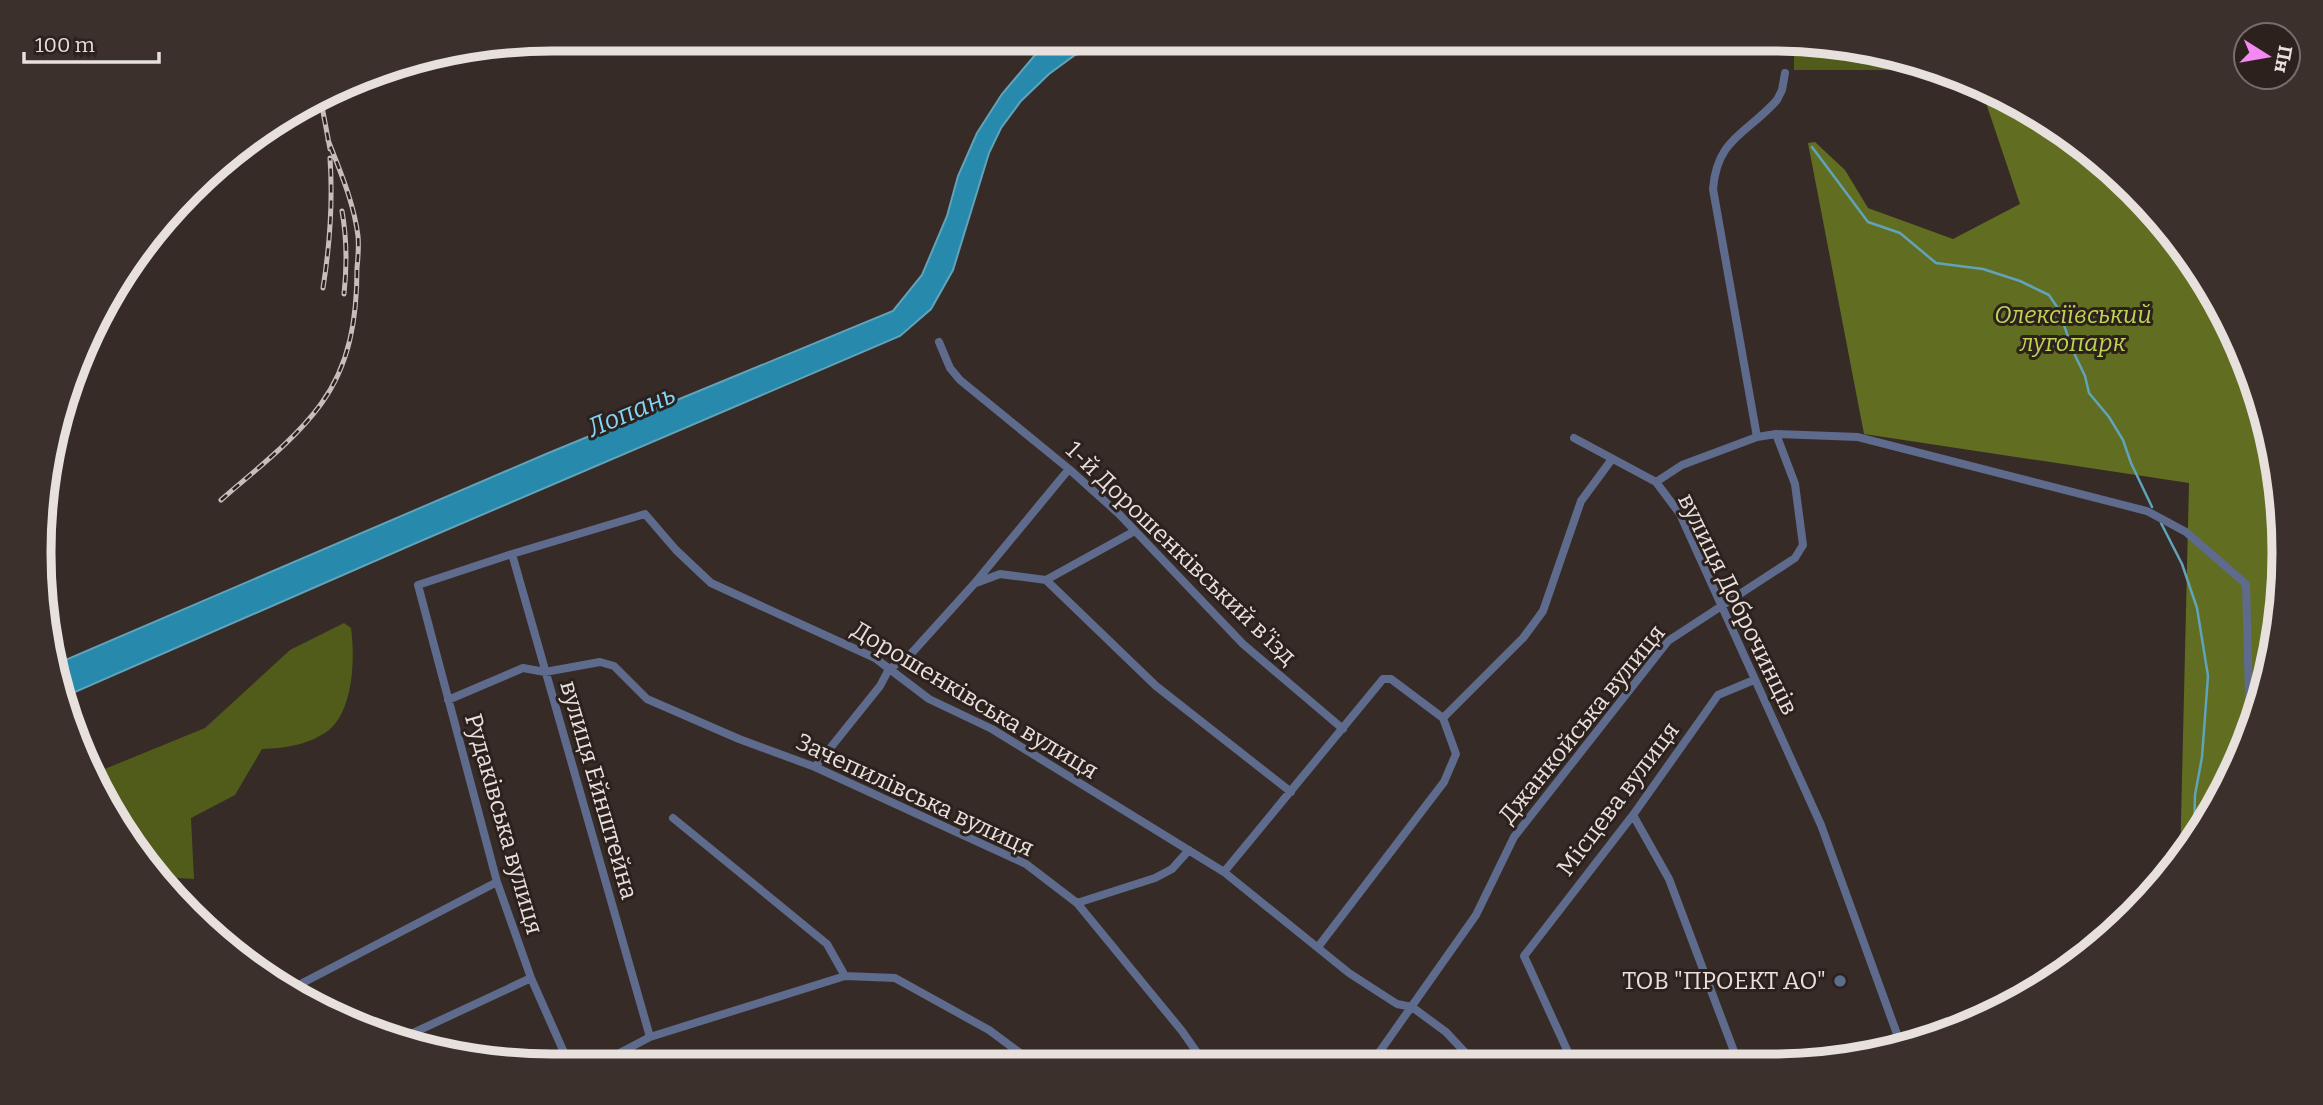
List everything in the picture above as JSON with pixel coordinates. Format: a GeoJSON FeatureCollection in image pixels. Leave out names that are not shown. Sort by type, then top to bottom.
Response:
{"type":"FeatureCollection","features":[{"type":"Feature","properties":{"kind":"street"},"geometry":{"type":"LineString","coordinates":[[1757,437],[1713,189],[1714,175],[1723,149],[1770,108],[1782,90],[1784,73]]}},
{"type":"Feature","properties":{"kind":"street","name":"1-й Дорошенківський в’їзд"},"geometry":{"type":"LineString","coordinates":[[939,342],[950,368],[960,380],[1069,469],[1119,514],[1133,532],[1243,644],[1343,729]]}},
{"type":"Feature","properties":{"kind":"street","name":"вулиця Доброчинців"},"geometry":{"type":"LineString","coordinates":[[1897,1038],[1821,825],[1680,514],[1656,482],[1682,465],[1757,437],[1776,434],[1858,437],[2147,511],[2186,532],[2246,584],[2249,703]]}},
{"type":"Feature","properties":{"kind":"street","name":"Джанкойська вулиця"},"geometry":{"type":"LineString","coordinates":[[1378,1054],[1476,915],[1514,837],[1668,641],[1795,558],[1803,545],[1795,484],[1776,434]]}},
{"type":"Feature","properties":{"kind":"street"},"geometry":{"type":"LineString","coordinates":[[1574,438],[1656,482]]}},
{"type":"Feature","properties":{"kind":"street"},"geometry":{"type":"LineString","coordinates":[[1443,718],[1523,638],[1543,611],[1581,501],[1612,459]]}},
{"type":"Feature","properties":{"kind":"street"},"geometry":{"type":"LineString","coordinates":[[815,767],[880,686],[888,669],[909,656],[974,584],[1069,469]]}},
{"type":"Feature","properties":{"kind":"street","name":"Дорошенківська вулиця"},"geometry":{"type":"LineString","coordinates":[[418,585],[645,514],[676,550],[711,583],[875,657],[929,699],[992,729],[1189,850],[1224,872],[1349,974],[1397,1004],[1412,1007],[1446,1032],[1467,1054]]}},
{"type":"Feature","properties":{"kind":"street"},"geometry":{"type":"LineString","coordinates":[[974,584],[1000,574],[1046,580],[1133,532]]}},
{"type":"Feature","properties":{"kind":"street","name":"вулиця Ейнштейна"},"geometry":{"type":"LineString","coordinates":[[512,554],[650,1037]]}},
{"type":"Feature","properties":{"kind":"street"},"geometry":{"type":"LineString","coordinates":[[1046,580],[1156,686],[1291,792]]}},
{"type":"Feature","properties":{"kind":"street","name":"Рудаківська вулиця"},"geometry":{"type":"LineString","coordinates":[[418,585],[497,882],[530,978],[565,1054]]}},
{"type":"Feature","properties":{"kind":"street","name":"Зачепилівська вулиця"},"geometry":{"type":"LineString","coordinates":[[448,700],[523,668],[545,672],[600,662],[614,666],[647,699],[739,739],[815,767],[1026,864],[1077,903],[1198,1054]]}},
{"type":"Feature","properties":{"kind":"street"},"geometry":{"type":"LineString","coordinates":[[1224,872],[1383,679],[1391,679],[1443,718],[1456,754],[1444,782],[1318,947]]}},
{"type":"Feature","properties":{"kind":"street","name":"Місцева вулиця"},"geometry":{"type":"LineString","coordinates":[[1569,1054],[1524,956],[1633,815],[1718,695],[1754,680]]}},
{"type":"Feature","properties":{"kind":"street"},"geometry":{"type":"LineString","coordinates":[[1633,815],[1669,879],[1735,1054]]}},
{"type":"Feature","properties":{"kind":"street"},"geometry":{"type":"LineString","coordinates":[[673,818],[827,944],[845,976]]}},
{"type":"Feature","properties":{"kind":"street"},"geometry":{"type":"LineString","coordinates":[[1077,903],[1155,878],[1172,869],[1189,850]]}},
{"type":"Feature","properties":{"kind":"street"},"geometry":{"type":"LineString","coordinates":[[298,984],[497,882]]}},
{"type":"Feature","properties":{"kind":"street"},"geometry":{"type":"LineString","coordinates":[[618,1054],[650,1037],[845,976],[895,978],[989,1030],[1021,1054]]}},
{"type":"Feature","properties":{"kind":"street"},"geometry":{"type":"LineString","coordinates":[[411,1034],[530,978]]}},
{"type":"Feature","properties":{"kind":"green space"},"geometry":{"type":"Polygon","coordinates":[[[1794,52],[1868,60],[1907,70],[1794,70],[1794,52]]]}},
{"type":"Feature","properties":{"kind":"green space","name":"Олексіївський лугопарк"},"geometry":{"type":"Polygon","coordinates":[[[1985,99],[2021,118],[2076,154],[2125,198],[2169,247],[2221,331],[2246,391],[2255,423],[2263,455],[2271,520],[2271,585],[2263,650],[2246,714],[2234,745],[2205,803],[2181,842],[2189,483],[1864,434],[1808,143],[1815,142],[1845,170],[1868,208],[1953,239],[2020,204],[1985,99]]]}},
{"type":"Feature","properties":{"kind":"green space"},"geometry":{"type":"Polygon","coordinates":[[[344,623],[351,628],[351,682],[344,709],[337,721],[321,735],[288,747],[262,749],[235,795],[191,818],[194,879],[170,878],[135,831],[101,771],[205,728],[290,650],[344,623]]]}},
{"type":"Feature","properties":{"kind":"water"},"geometry":{"type":"Polygon","coordinates":[[[1042,51],[1087,51],[1075,55],[1049,74],[1021,101],[1001,128],[989,153],[953,270],[931,309],[900,336],[71,694],[63,661],[546,454],[893,311],[922,275],[947,216],[958,176],[977,133],[1002,94],[1042,51]]]}},
{"type":"Feature","properties":{"kind":"waterway"},"geometry":{"type":"LineString","coordinates":[[1812,147],[1868,222],[1900,233],[1936,263],[1983,269],[2020,281],[2049,295],[2059,310],[2089,393],[2109,417],[2123,440],[2152,507]]}},
{"type":"Feature","properties":{"kind":"waterway"},"geometry":{"type":"LineString","coordinates":[[2161,523],[2182,564],[2197,608],[2208,676],[2194,820]]}},
{"type":"Feature","properties":{"kind":"railway"},"geometry":{"type":"LineString","coordinates":[[322,107],[330,149]]}},
{"type":"Feature","properties":{"kind":"railway"},"geometry":{"type":"LineString","coordinates":[[221,500],[274,455],[311,417],[331,389],[345,357],[355,305],[358,236],[350,199],[328,140]]}},
{"type":"Feature","properties":{"kind":"railway"},"geometry":{"type":"LineString","coordinates":[[323,288],[330,223],[330,158]]}},
{"type":"Feature","properties":{"kind":"railway"},"geometry":{"type":"LineString","coordinates":[[342,211],[346,252],[344,294]]}},
{"type":"Feature","properties":{"kind":"place","name":"ТОВ \"ПРОЕКТ АО\""},"geometry":{"type":"Point","coordinates":[1840,981]}},
{"type":"Feature","properties":{"kind":"water label","name":"Лопань"},"geometry":{"type":"Point","coordinates":[631,411]}}]}
